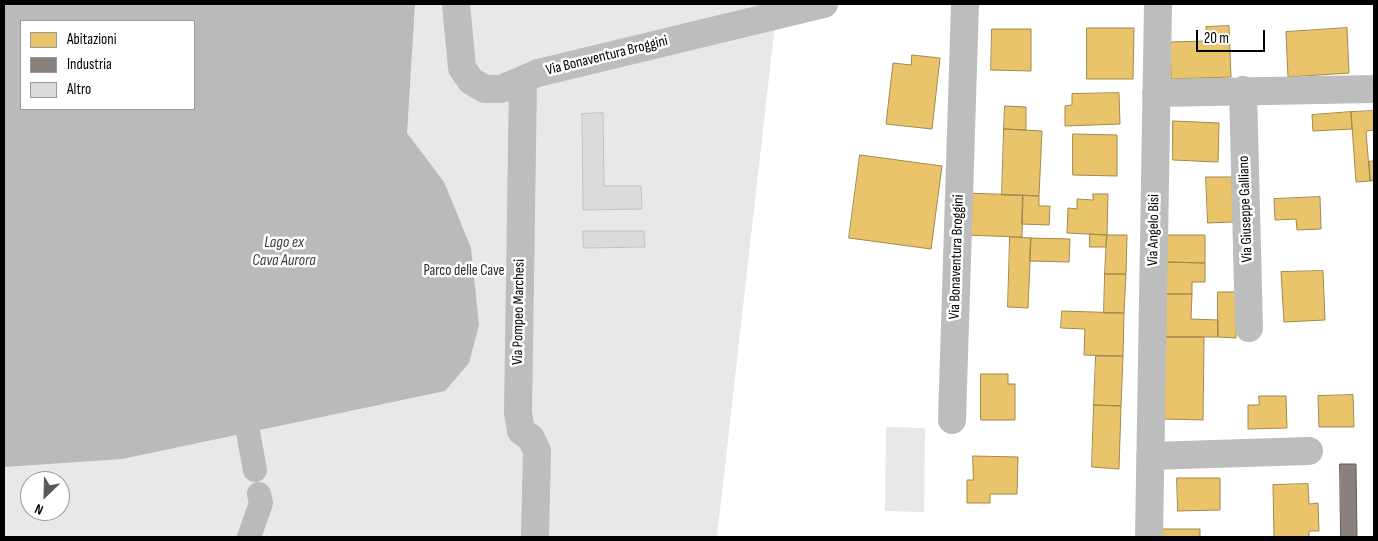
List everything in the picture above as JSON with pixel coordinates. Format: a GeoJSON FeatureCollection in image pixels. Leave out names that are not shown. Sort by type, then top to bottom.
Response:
{"type":"FeatureCollection","features":[{"type":"Feature","properties":{"kind":"street","name":"Via Bonaventura Broggini"},"geometry":{"type":"LineString","coordinates":[[456,4],[462,68],[471,81],[485,89],[501,89],[538,73],[824,4]]}},
{"type":"Feature","properties":{"kind":"street","name":"Via Bonaventura Broggini"},"geometry":{"type":"LineString","coordinates":[[952,420],[965,4]]}},
{"type":"Feature","properties":{"kind":"street","name":"Via Angelo Bisi"},"geometry":{"type":"LineString","coordinates":[[1149,537],[1158,4]]}},
{"type":"Feature","properties":{"kind":"street","name":"Via Pompeo Marchesi"},"geometry":{"type":"LineString","coordinates":[[523,80],[518,413],[521,431],[531,438],[537,451],[535,537]]}},
{"type":"Feature","properties":{"kind":"street"},"geometry":{"type":"LineString","coordinates":[[1156,94],[1243,90],[1374,89]]}},
{"type":"Feature","properties":{"kind":"street","name":"Via Giuseppe Galliano"},"geometry":{"type":"LineString","coordinates":[[1243,90],[1249,328]]}},
{"type":"Feature","properties":{"kind":"street"},"geometry":{"type":"LineString","coordinates":[[1150,456],[1308,451]]}},
{"type":"Feature","properties":{"kind":"green space","name":"Parco delle Cave"},"geometry":{"type":"Polygon","coordinates":[[[4,4],[781,4],[776,15],[717,537],[4,537],[4,4]]]}},
{"type":"Feature","properties":{"kind":"green space"},"geometry":{"type":"Polygon","coordinates":[[[886,427],[925,428],[924,512],[885,511],[886,427]]]}},
{"type":"Feature","properties":{"kind":"water","name":"Lago ex Cava Aurora"},"geometry":{"type":"Polygon","coordinates":[[[4,4],[415,4],[407,133],[444,182],[471,248],[479,325],[469,363],[445,391],[122,459],[4,467],[4,4]]]}},
{"type":"Feature","properties":{"kind":"building: Abitazioni"},"geometry":{"type":"Polygon","coordinates":[[[1229,26],[1231,77],[1171,79],[1170,42],[1207,41],[1206,27],[1229,26]]]}},
{"type":"Feature","properties":{"kind":"building: Abitazioni"},"geometry":{"type":"Polygon","coordinates":[[[1087,28],[1134,28],[1133,79],[1087,79],[1087,28]]]}},
{"type":"Feature","properties":{"kind":"building: Abitazioni"},"geometry":{"type":"Polygon","coordinates":[[[1347,28],[1349,73],[1288,77],[1286,32],[1347,28]]]}},
{"type":"Feature","properties":{"kind":"building: Abitazioni"},"geometry":{"type":"Polygon","coordinates":[[[992,29],[1031,29],[1031,71],[991,70],[992,29]]]}},
{"type":"Feature","properties":{"kind":"building: Abitazioni"},"geometry":{"type":"Polygon","coordinates":[[[912,55],[940,58],[932,129],[886,124],[893,63],[911,65],[912,55]]]}},
{"type":"Feature","properties":{"kind":"building: Abitazioni"},"geometry":{"type":"Polygon","coordinates":[[[1119,93],[1120,124],[1065,126],[1065,106],[1072,105],[1072,94],[1119,93]]]}},
{"type":"Feature","properties":{"kind":"building: Abitazioni"},"geometry":{"type":"Polygon","coordinates":[[[1005,106],[1026,107],[1026,130],[1004,129],[1005,106]]]}},
{"type":"Feature","properties":{"kind":"building: Abitazioni"},"geometry":{"type":"Polygon","coordinates":[[[1374,111],[1374,130],[1366,131],[1370,181],[1356,182],[1351,112],[1374,111]]]}},
{"type":"Feature","properties":{"kind":"building: Abitazioni"},"geometry":{"type":"Polygon","coordinates":[[[1351,112],[1352,129],[1313,131],[1312,115],[1351,112]]]}},
{"type":"Feature","properties":{"kind":"building: Abitazioni"},"geometry":{"type":"Polygon","coordinates":[[[1173,121],[1219,123],[1218,162],[1173,160],[1173,121]]]}},
{"type":"Feature","properties":{"kind":"building: Abitazioni"},"geometry":{"type":"Polygon","coordinates":[[[1004,129],[1042,131],[1039,196],[1002,195],[1004,129]]]}},
{"type":"Feature","properties":{"kind":"building: Abitazioni"},"geometry":{"type":"Polygon","coordinates":[[[1073,134],[1117,135],[1117,176],[1073,175],[1073,134]]]}},
{"type":"Feature","properties":{"kind":"building: Abitazioni"},"geometry":{"type":"Polygon","coordinates":[[[860,155],[942,166],[931,249],[849,238],[860,155]]]}},
{"type":"Feature","properties":{"kind":"building: Abitazioni"},"geometry":{"type":"Polygon","coordinates":[[[1374,161],[1374,180],[1370,181],[1369,162],[1374,161]]]}},
{"type":"Feature","properties":{"kind":"building: Abitazioni"},"geometry":{"type":"Polygon","coordinates":[[[1206,177],[1232,177],[1233,222],[1208,223],[1206,177]]]}},
{"type":"Feature","properties":{"kind":"building: Abitazioni"},"geometry":{"type":"Polygon","coordinates":[[[964,193],[1023,195],[1022,237],[962,235],[964,193]]]}},
{"type":"Feature","properties":{"kind":"building: Abitazioni"},"geometry":{"type":"Polygon","coordinates":[[[1093,194],[1108,194],[1107,235],[1067,233],[1068,208],[1077,209],[1077,199],[1093,200],[1093,194]]]}},
{"type":"Feature","properties":{"kind":"building: Abitazioni"},"geometry":{"type":"Polygon","coordinates":[[[1023,195],[1039,196],[1039,206],[1050,206],[1049,225],[1022,224],[1023,195]]]}},
{"type":"Feature","properties":{"kind":"building: Abitazioni"},"geometry":{"type":"Polygon","coordinates":[[[1320,197],[1321,229],[1297,230],[1296,219],[1275,220],[1274,199],[1320,197]]]}},
{"type":"Feature","properties":{"kind":"building: Abitazioni"},"geometry":{"type":"Polygon","coordinates":[[[1090,234],[1107,235],[1106,247],[1090,247],[1090,234]]]}},
{"type":"Feature","properties":{"kind":"building: Abitazioni"},"geometry":{"type":"Polygon","coordinates":[[[1107,235],[1127,235],[1126,274],[1105,274],[1107,235]]]}},
{"type":"Feature","properties":{"kind":"building: Abitazioni"},"geometry":{"type":"Polygon","coordinates":[[[1166,235],[1205,235],[1205,263],[1166,262],[1166,235]]]}},
{"type":"Feature","properties":{"kind":"building: Abitazioni"},"geometry":{"type":"Polygon","coordinates":[[[1010,237],[1031,238],[1028,308],[1008,307],[1010,237]]]}},
{"type":"Feature","properties":{"kind":"building: Abitazioni"},"geometry":{"type":"Polygon","coordinates":[[[1031,238],[1070,239],[1069,262],[1030,261],[1031,238]]]}},
{"type":"Feature","properties":{"kind":"building: Abitazioni"},"geometry":{"type":"Polygon","coordinates":[[[1166,262],[1205,263],[1205,282],[1192,282],[1192,294],[1166,294],[1166,262]]]}},
{"type":"Feature","properties":{"kind":"building: Abitazioni"},"geometry":{"type":"Polygon","coordinates":[[[1323,271],[1325,320],[1284,322],[1281,272],[1323,271]]]}},
{"type":"Feature","properties":{"kind":"building: Abitazioni"},"geometry":{"type":"Polygon","coordinates":[[[1105,274],[1126,274],[1124,313],[1104,313],[1105,274]]]}},
{"type":"Feature","properties":{"kind":"building: Abitazioni"},"geometry":{"type":"Polygon","coordinates":[[[1218,292],[1236,292],[1236,338],[1218,337],[1218,292]]]}},
{"type":"Feature","properties":{"kind":"building: Abitazioni"},"geometry":{"type":"Polygon","coordinates":[[[1166,294],[1192,294],[1191,319],[1218,320],[1218,337],[1165,337],[1166,294]]]}},
{"type":"Feature","properties":{"kind":"building: Abitazioni"},"geometry":{"type":"Polygon","coordinates":[[[1062,311],[1124,313],[1123,356],[1084,355],[1085,329],[1061,328],[1062,311]]]}},
{"type":"Feature","properties":{"kind":"building: Abitazioni"},"geometry":{"type":"Polygon","coordinates":[[[1165,337],[1204,337],[1203,420],[1164,419],[1165,337]]]}},
{"type":"Feature","properties":{"kind":"building: Abitazioni"},"geometry":{"type":"Polygon","coordinates":[[[1096,356],[1123,356],[1121,406],[1094,405],[1096,356]]]}},
{"type":"Feature","properties":{"kind":"building: Abitazioni"},"geometry":{"type":"Polygon","coordinates":[[[981,374],[1008,374],[1008,384],[1015,384],[1015,420],[981,420],[981,374]]]}},
{"type":"Feature","properties":{"kind":"building: Abitazioni"},"geometry":{"type":"Polygon","coordinates":[[[1353,395],[1354,427],[1319,427],[1318,396],[1353,395]]]}},
{"type":"Feature","properties":{"kind":"building: Abitazioni"},"geometry":{"type":"Polygon","coordinates":[[[1259,396],[1286,396],[1287,428],[1248,429],[1248,405],[1259,405],[1259,396]]]}},
{"type":"Feature","properties":{"kind":"building: Abitazioni"},"geometry":{"type":"Polygon","coordinates":[[[1094,405],[1121,406],[1119,469],[1092,467],[1094,405]]]}},
{"type":"Feature","properties":{"kind":"building: Abitazioni"},"geometry":{"type":"Polygon","coordinates":[[[973,456],[1018,457],[1017,494],[990,494],[990,503],[967,503],[967,480],[973,480],[973,456]]]}},
{"type":"Feature","properties":{"kind":"building: Abitazioni"},"geometry":{"type":"Polygon","coordinates":[[[1177,478],[1220,478],[1220,510],[1178,511],[1177,478]]]}},
{"type":"Feature","properties":{"kind":"building: Abitazioni"},"geometry":{"type":"Polygon","coordinates":[[[1308,484],[1309,504],[1318,503],[1319,531],[1309,531],[1309,537],[1274,537],[1273,485],[1308,484]]]}},
{"type":"Feature","properties":{"kind":"building: Abitazioni"},"geometry":{"type":"Polygon","coordinates":[[[1162,529],[1200,529],[1200,537],[1162,537],[1162,529]]]}},
{"type":"Feature","properties":{"kind":"building: Industria"},"geometry":{"type":"Polygon","coordinates":[[[1340,464],[1356,464],[1357,537],[1341,537],[1340,464]]]}},
{"type":"Feature","properties":{"kind":"building: Altro"},"geometry":{"type":"Polygon","coordinates":[[[603,113],[604,186],[641,186],[642,209],[583,210],[582,114],[603,113]]]}},
{"type":"Feature","properties":{"kind":"building: Altro"},"geometry":{"type":"Polygon","coordinates":[[[583,231],[644,231],[645,247],[584,248],[583,231]]]}},
{"type":"Feature","properties":{"kind":"waterway"},"geometry":{"type":"LineString","coordinates":[[248,432],[255,470]]}},
{"type":"Feature","properties":{"kind":"waterway"},"geometry":{"type":"LineString","coordinates":[[249,537],[261,503],[259,494]]}}]}
